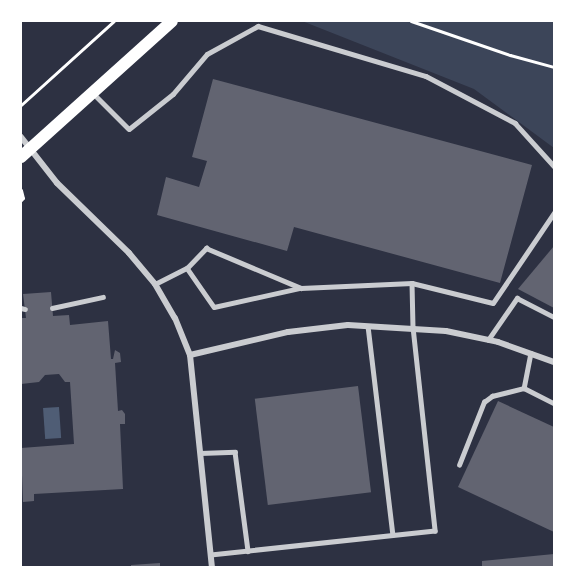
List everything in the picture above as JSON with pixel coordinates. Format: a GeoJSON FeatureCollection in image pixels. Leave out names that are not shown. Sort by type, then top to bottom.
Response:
{"type":"FeatureCollection","features":[{"type":"Feature","properties":{"kind":"main road"},"geometry":{"type":"LineString","coordinates":[[26,153],[94,94],[172,21]]}},
{"type":"Feature","properties":{"kind":"street"},"geometry":{"type":"LineString","coordinates":[[21,137],[26,153],[129,253],[155,284],[175,318],[190,355],[212,567]]}},
{"type":"Feature","properties":{"kind":"street"},"geometry":{"type":"LineString","coordinates":[[190,355],[288,332],[348,325],[413,327],[488,340],[554,362]]}},
{"type":"Feature","properties":{"kind":"lane"},"geometry":{"type":"LineString","coordinates":[[94,94],[129,129],[173,94],[207,54],[258,26],[426,76],[514,123],[554,166]]}},
{"type":"Feature","properties":{"kind":"lane"},"geometry":{"type":"LineString","coordinates":[[187,268],[214,307],[301,288],[412,283],[493,303],[554,213]]}},
{"type":"Feature","properties":{"kind":"lane"},"geometry":{"type":"LineString","coordinates":[[155,284],[187,268],[206,248],[301,288]]}},
{"type":"Feature","properties":{"kind":"lane"},"geometry":{"type":"LineString","coordinates":[[211,555],[435,531],[413,327],[412,283]]}},
{"type":"Feature","properties":{"kind":"lane"},"geometry":{"type":"LineString","coordinates":[[52,308],[103,297]]}},
{"type":"Feature","properties":{"kind":"lane"},"geometry":{"type":"LineString","coordinates":[[488,340],[517,298],[554,317]]}},
{"type":"Feature","properties":{"kind":"lane"},"geometry":{"type":"LineString","coordinates":[[368,326],[393,535]]}},
{"type":"Feature","properties":{"kind":"lane"},"geometry":{"type":"LineString","coordinates":[[524,387],[531,354]]}},
{"type":"Feature","properties":{"kind":"lane"},"geometry":{"type":"LineString","coordinates":[[459,465],[484,402],[492,396],[524,387],[554,403]]}},
{"type":"Feature","properties":{"kind":"lane"},"geometry":{"type":"LineString","coordinates":[[200,453],[235,452],[248,551]]}},
{"type":"Feature","properties":{"kind":"path"},"geometry":{"type":"LineString","coordinates":[[21,105],[114,21]]}},
{"type":"Feature","properties":{"kind":"path"},"geometry":{"type":"LineString","coordinates":[[411,21],[510,55],[554,67]]}},
{"type":"Feature","properties":{"kind":"path"},"geometry":{"type":"LineString","coordinates":[[21,190],[23,198],[21,200]]}},
{"type":"Feature","properties":{"kind":"shaded area"},"geometry":{"type":"Polygon","coordinates":[[[302,21],[554,21],[554,148],[474,89],[302,21]]]}},
{"type":"Feature","properties":{"kind":"shaded area"},"geometry":{"type":"Polygon","coordinates":[[[59,407],[61,438],[45,439],[43,408],[59,407]]]}},
{"type":"Feature","properties":{"kind":"building"},"geometry":{"type":"Polygon","coordinates":[[[213,79],[532,165],[500,283],[294,227],[287,251],[157,215],[166,177],[199,187],[207,161],[192,157],[213,79]]]}},
{"type":"Feature","properties":{"kind":"building"},"geometry":{"type":"Polygon","coordinates":[[[554,246],[554,308],[518,289],[554,246]]]}},
{"type":"Feature","properties":{"kind":"building"},"geometry":{"type":"Polygon","coordinates":[[[51,292],[53,316],[69,315],[70,325],[108,321],[111,359],[113,359],[115,350],[120,353],[121,362],[115,363],[118,411],[122,410],[125,414],[125,424],[120,424],[123,489],[34,494],[34,501],[23,502],[21,448],[74,444],[70,382],[65,382],[59,374],[45,375],[39,382],[21,384],[21,318],[26,318],[23,294],[51,292]]]}},
{"type":"Feature","properties":{"kind":"building"},"geometry":{"type":"Polygon","coordinates":[[[358,386],[371,492],[268,505],[255,399],[358,386]]]}},
{"type":"Feature","properties":{"kind":"building"},"geometry":{"type":"Polygon","coordinates":[[[498,401],[554,427],[554,532],[458,487],[498,401]]]}},
{"type":"Feature","properties":{"kind":"building"},"geometry":{"type":"Polygon","coordinates":[[[554,554],[554,567],[482,567],[482,561],[554,554]]]}},
{"type":"Feature","properties":{"kind":"building"},"geometry":{"type":"Polygon","coordinates":[[[160,563],[160,567],[131,567],[131,565],[160,563]]]}}]}
